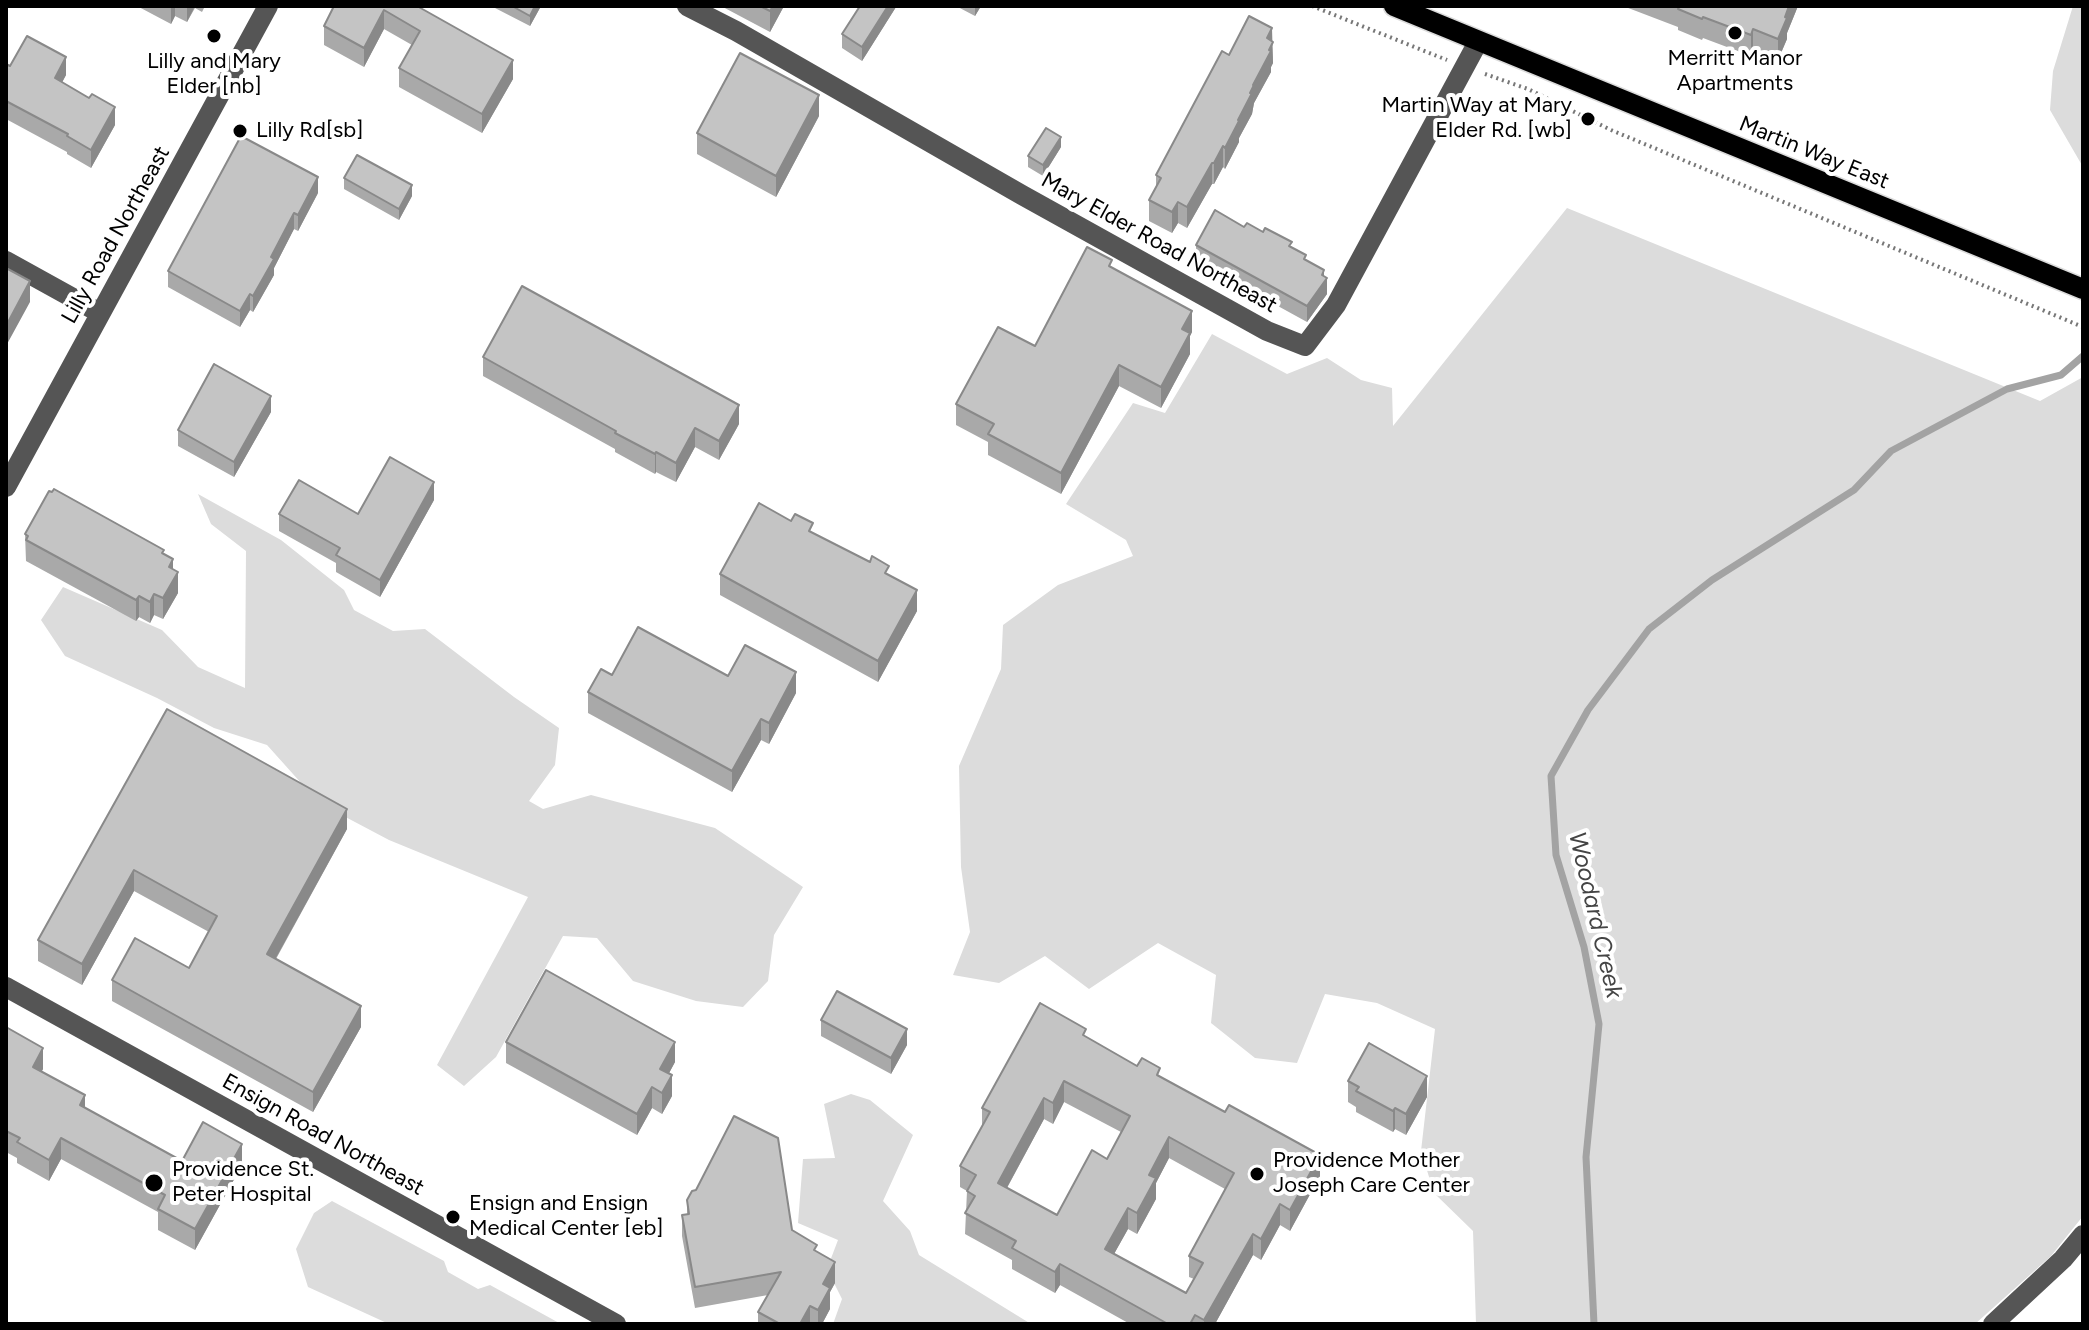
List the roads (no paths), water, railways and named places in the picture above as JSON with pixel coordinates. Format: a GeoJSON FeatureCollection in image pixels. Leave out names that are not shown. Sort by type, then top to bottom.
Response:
{"type":"FeatureCollection","features":[{"type":"Feature","properties":{"kind":"main road","name":"Martin Way East"},"geometry":{"type":"LineString","coordinates":[[1394,6],[2083,289]]}},
{"type":"Feature","properties":{"kind":"street","name":"Lilly Road Northeast"},"geometry":{"type":"LineString","coordinates":[[6,487],[268,6]]}},
{"type":"Feature","properties":{"kind":"street","name":"Mary Elder Road Northeast"},"geometry":{"type":"LineString","coordinates":[[687,6],[1267,331],[1305,346],[1336,305],[1478,42]]}},
{"type":"Feature","properties":{"kind":"street"},"geometry":{"type":"LineString","coordinates":[[6,261],[100,313]]}},
{"type":"Feature","properties":{"kind":"street","name":"Ensign Road Northeast"},"geometry":{"type":"LineString","coordinates":[[6,987],[616,1324]]}},
{"type":"Feature","properties":{"kind":"street"},"geometry":{"type":"LineString","coordinates":[[1993,1324],[2063,1259],[2083,1235]]}},
{"type":"Feature","properties":{"kind":"waterway","name":"Woodard Creek"},"geometry":{"type":"LineString","coordinates":[[1594,1324],[1586,1157],[1599,1024],[1584,947],[1556,855],[1551,776],[1588,710],[1649,629],[1712,580],[1854,490],[1891,451],[2007,389],[2061,375],[2083,356]]}},
{"type":"Feature","properties":{"kind":"place","name":"Merritt Manor Apartments"},"geometry":{"type":"Point","coordinates":[1735,33]}},
{"type":"Feature","properties":{"kind":"place","name":"Lilly and Mary Elder [nb]"},"geometry":{"type":"Point","coordinates":[214,36]}},
{"type":"Feature","properties":{"kind":"place","name":"Martin Way at Mary Elder Rd. [wb]"},"geometry":{"type":"Point","coordinates":[1588,119]}},
{"type":"Feature","properties":{"kind":"place","name":"Lilly Rd[sb]"},"geometry":{"type":"Point","coordinates":[240,131]}},
{"type":"Feature","properties":{"kind":"place","name":"Providence Mother Joseph Care Center"},"geometry":{"type":"Point","coordinates":[1257,1174]}},
{"type":"Feature","properties":{"kind":"place","name":"Providence St. Peter Hospital"},"geometry":{"type":"Point","coordinates":[154,1183]}},
{"type":"Feature","properties":{"kind":"place","name":"Ensign and Ensign Medical Center [eb]"},"geometry":{"type":"Point","coordinates":[453,1217]}}]}
